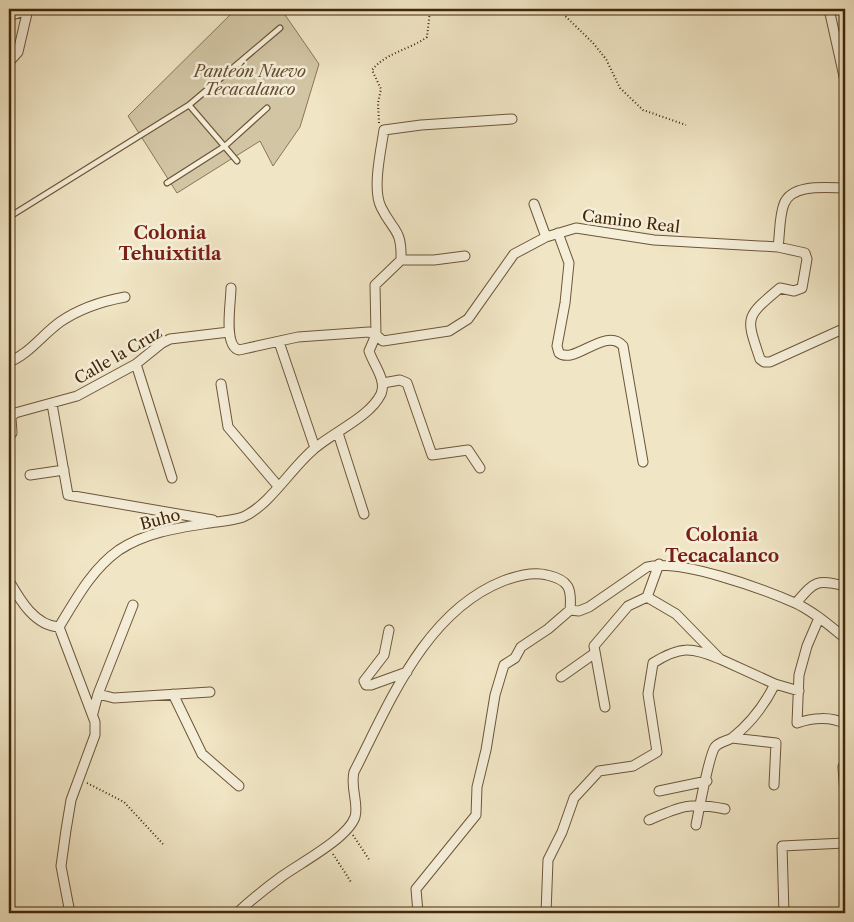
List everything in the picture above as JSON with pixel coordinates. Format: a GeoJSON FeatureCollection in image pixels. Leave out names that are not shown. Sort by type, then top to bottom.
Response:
{"type":"FeatureCollection","features":[{"type":"Feature","properties":{"kind":"street"},"geometry":{"type":"LineString","coordinates":[[9,16],[28,9]]}},
{"type":"Feature","properties":{"kind":"street"},"geometry":{"type":"LineString","coordinates":[[9,62],[18,52],[28,9]]}},
{"type":"Feature","properties":{"kind":"street"},"geometry":{"type":"LineString","coordinates":[[829,9],[845,81]]}},
{"type":"Feature","properties":{"kind":"street"},"geometry":{"type":"LineString","coordinates":[[401,260],[401,241],[380,206],[378,186],[384,130],[421,125],[512,119]]}},
{"type":"Feature","properties":{"kind":"street"},"geometry":{"type":"LineString","coordinates":[[778,247],[784,204],[789,197],[808,189],[845,188]]}},
{"type":"Feature","properties":{"kind":"street"},"geometry":{"type":"LineString","coordinates":[[534,204],[546,237]]}},
{"type":"Feature","properties":{"kind":"street","name":"Camino Real"},"geometry":{"type":"LineString","coordinates":[[376,335],[383,341],[449,331],[468,319],[514,254],[546,237],[576,228],[654,240],[778,247],[801,251],[807,259],[802,288],[794,292],[780,288],[752,314],[750,327],[760,359],[764,362],[770,362],[845,328]]}},
{"type":"Feature","properties":{"kind":"street"},"geometry":{"type":"LineString","coordinates":[[558,233],[569,263],[565,303],[557,346],[559,353],[568,356],[604,341],[614,340],[623,346],[643,462]]}},
{"type":"Feature","properties":{"kind":"street"},"geometry":{"type":"LineString","coordinates":[[466,256],[434,260],[401,260],[375,285],[376,335],[369,352],[382,384],[400,380],[407,383],[432,455],[468,450],[480,468]]}},
{"type":"Feature","properties":{"kind":"street"},"geometry":{"type":"LineString","coordinates":[[231,288],[229,332],[231,345],[235,349],[298,337],[369,332],[376,335]]}},
{"type":"Feature","properties":{"kind":"street"},"geometry":{"type":"LineString","coordinates":[[9,362],[21,357],[62,321],[104,301],[125,297]]}},
{"type":"Feature","properties":{"kind":"street","name":"Calle la Cruz"},"geometry":{"type":"LineString","coordinates":[[12,433],[11,417],[15,413],[78,396],[136,364],[162,343],[170,340],[229,332]]}},
{"type":"Feature","properties":{"kind":"street"},"geometry":{"type":"LineString","coordinates":[[279,342],[315,448]]}},
{"type":"Feature","properties":{"kind":"street"},"geometry":{"type":"LineString","coordinates":[[136,364],[172,478]]}},
{"type":"Feature","properties":{"kind":"street"},"geometry":{"type":"LineString","coordinates":[[221,384],[228,427],[278,486]]}},
{"type":"Feature","properties":{"kind":"street","name":"Buho"},"geometry":{"type":"LineString","coordinates":[[59,627],[77,596],[103,562],[120,550],[154,533],[245,516],[315,448],[338,433],[375,402],[381,393],[382,384]]}},
{"type":"Feature","properties":{"kind":"street"},"geometry":{"type":"LineString","coordinates":[[52,404],[68,495],[220,521]]}},
{"type":"Feature","properties":{"kind":"street"},"geometry":{"type":"LineString","coordinates":[[338,433],[364,514]]}},
{"type":"Feature","properties":{"kind":"street"},"geometry":{"type":"LineString","coordinates":[[30,475],[64,470]]}},
{"type":"Feature","properties":{"kind":"street"},"geometry":{"type":"LineString","coordinates":[[605,707],[594,646],[628,606],[647,597],[658,564]]}},
{"type":"Feature","properties":{"kind":"street"},"geometry":{"type":"LineString","coordinates":[[418,913],[416,889],[476,815],[476,787],[486,750],[495,695],[504,665],[515,658],[521,647],[570,610],[579,611],[589,607],[647,567],[658,564],[671,564],[723,577],[796,603],[845,638]]}},
{"type":"Feature","properties":{"kind":"street"},"geometry":{"type":"LineString","coordinates":[[237,913],[281,877],[327,846],[354,819],[357,809],[352,784],[354,772],[392,696],[444,621],[473,595],[517,575],[542,573],[561,578],[569,588],[570,610]]}},
{"type":"Feature","properties":{"kind":"street"},"geometry":{"type":"LineString","coordinates":[[9,581],[12,593],[33,615],[43,623],[59,627],[66,640],[79,682],[94,713]]}},
{"type":"Feature","properties":{"kind":"street"},"geometry":{"type":"LineString","coordinates":[[796,603],[814,583],[825,581],[845,586]]}},
{"type":"Feature","properties":{"kind":"street"},"geometry":{"type":"LineString","coordinates":[[647,597],[676,614],[720,659]]}},
{"type":"Feature","properties":{"kind":"street"},"geometry":{"type":"LineString","coordinates":[[70,913],[61,866],[71,800],[95,735],[94,713],[98,694],[133,605]]}},
{"type":"Feature","properties":{"kind":"street"},"geometry":{"type":"LineString","coordinates":[[819,618],[807,646],[799,675],[797,723],[805,720],[835,718],[845,724]]}},
{"type":"Feature","properties":{"kind":"street"},"geometry":{"type":"LineString","coordinates":[[389,630],[384,655],[364,681],[366,685],[371,685],[407,672]]}},
{"type":"Feature","properties":{"kind":"street"},"geometry":{"type":"LineString","coordinates":[[546,913],[548,860],[562,832],[574,798],[599,772],[633,766],[657,752],[648,694],[653,663],[672,651],[699,650],[774,684],[798,691]]}},
{"type":"Feature","properties":{"kind":"street"},"geometry":{"type":"LineString","coordinates":[[561,677],[595,653]]}},
{"type":"Feature","properties":{"kind":"street"},"geometry":{"type":"LineString","coordinates":[[696,825],[707,781],[709,758],[716,746],[732,738],[761,711],[774,684]]}},
{"type":"Feature","properties":{"kind":"street"},"geometry":{"type":"LineString","coordinates":[[98,694],[114,698],[210,692]]}},
{"type":"Feature","properties":{"kind":"street"},"geometry":{"type":"LineString","coordinates":[[173,694],[202,754],[239,786]]}},
{"type":"Feature","properties":{"kind":"street"},"geometry":{"type":"LineString","coordinates":[[732,738],[776,743],[774,785]]}},
{"type":"Feature","properties":{"kind":"street"},"geometry":{"type":"LineString","coordinates":[[845,766],[843,767],[845,794]]}},
{"type":"Feature","properties":{"kind":"street"},"geometry":{"type":"LineString","coordinates":[[658,790],[707,781]]}},
{"type":"Feature","properties":{"kind":"street"},"geometry":{"type":"LineString","coordinates":[[649,820],[689,804],[725,808]]}},
{"type":"Feature","properties":{"kind":"street"},"geometry":{"type":"LineString","coordinates":[[784,913],[782,846],[845,843]]}},
{"type":"Feature","properties":{"kind":"lane"},"geometry":{"type":"LineString","coordinates":[[9,217],[189,105],[280,28]]}},
{"type":"Feature","properties":{"kind":"lane"},"geometry":{"type":"LineString","coordinates":[[189,105],[237,162]]}},
{"type":"Feature","properties":{"kind":"lane"},"geometry":{"type":"LineString","coordinates":[[168,183],[225,146],[267,108]]}},
{"type":"Feature","properties":{"kind":"path"},"geometry":{"type":"LineString","coordinates":[[384,130],[378,121],[381,88],[372,70],[381,60],[416,45],[427,37],[427,20],[430,11],[434,9]]}},
{"type":"Feature","properties":{"kind":"path"},"geometry":{"type":"LineString","coordinates":[[558,9],[593,43],[606,59],[620,88],[643,110],[686,125]]}},
{"type":"Feature","properties":{"kind":"path"},"geometry":{"type":"LineString","coordinates":[[78,779],[124,802],[163,844]]}},
{"type":"Feature","properties":{"kind":"path"},"geometry":{"type":"LineString","coordinates":[[347,827],[370,861]]}},
{"type":"Feature","properties":{"kind":"path"},"geometry":{"type":"LineString","coordinates":[[327,846],[351,882]]}},
{"type":"Feature","properties":{"kind":"green space","name":"Panteón Nuevo Tecacalanco"},"geometry":{"type":"Polygon","coordinates":[[[236,9],[281,9],[319,64],[300,127],[273,166],[260,141],[177,193],[128,116],[236,9]]]}},
{"type":"Feature","properties":{"kind":"district","name":"Colonia Tehuixtitla"},"geometry":{"type":"Point","coordinates":[170,243]}},
{"type":"Feature","properties":{"kind":"district","name":"Colonia Tecacalanco"},"geometry":{"type":"Point","coordinates":[722,545]}}]}
